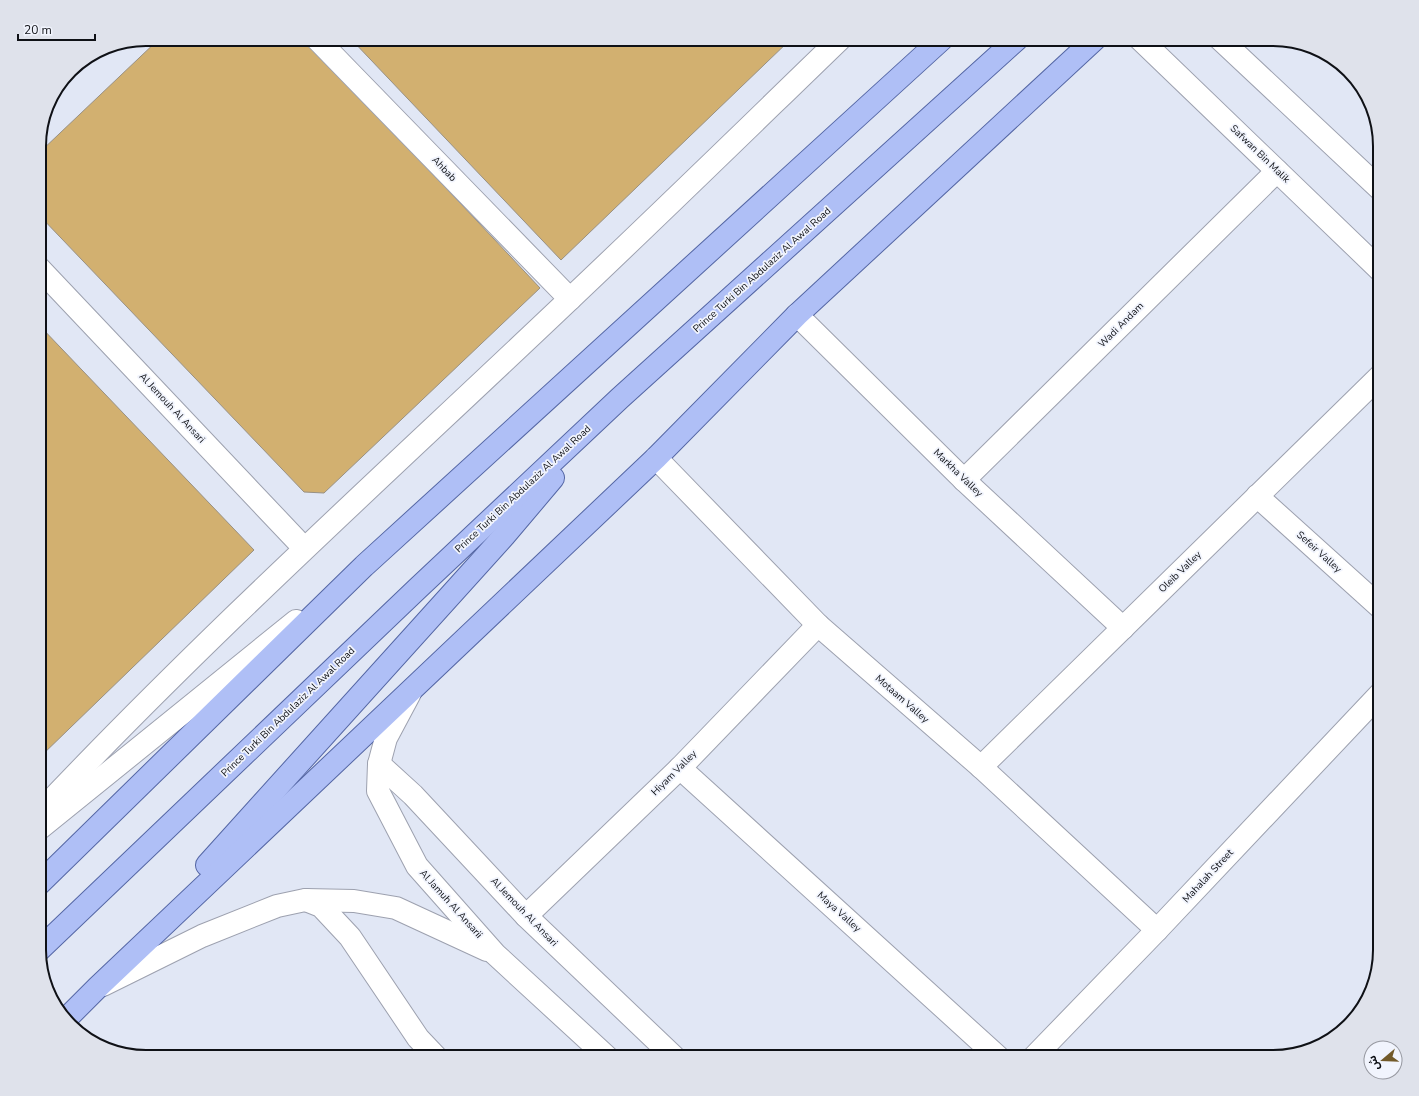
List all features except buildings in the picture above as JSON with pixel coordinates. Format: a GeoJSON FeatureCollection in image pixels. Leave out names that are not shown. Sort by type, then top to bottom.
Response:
{"type":"FeatureCollection","features":[{"type":"Feature","properties":{"kind":"main road"},"geometry":{"type":"LineString","coordinates":[[46,877],[364,566],[934,46]]}},
{"type":"Feature","properties":{"kind":"main road","name":"Prince Turki Bin Abdulaziz Al Awal Road"},"geometry":{"type":"LineString","coordinates":[[46,943],[411,594],[620,398],[1009,46]]}},
{"type":"Feature","properties":{"kind":"main road"},"geometry":{"type":"LineString","coordinates":[[70,1015],[656,458],[797,315],[1087,46]]}},
{"type":"Feature","properties":{"kind":"main road"},"geometry":{"type":"LineString","coordinates":[[97,988],[504,536],[620,398]]}},
{"type":"Feature","properties":{"kind":"street","name":"Ahbab"},"geometry":{"type":"LineString","coordinates":[[324,46],[570,299]]}},
{"type":"Feature","properties":{"kind":"street"},"geometry":{"type":"LineString","coordinates":[[46,806],[99,749],[304,548],[570,299],[833,46]]}},
{"type":"Feature","properties":{"kind":"street","name":"Safwan Bin Malik"},"geometry":{"type":"LineString","coordinates":[[1147,46],[1373,263]]}},
{"type":"Feature","properties":{"kind":"street"},"geometry":{"type":"LineString","coordinates":[[1227,46],[1373,182]]}},
{"type":"Feature","properties":{"kind":"street","name":"Wadi Andam"},"geometry":{"type":"LineString","coordinates":[[964,480],[1277,171]]}},
{"type":"Feature","properties":{"kind":"street","name":"Al Jemouh Al Ansari"},"geometry":{"type":"LineString","coordinates":[[46,275],[304,548]]}},
{"type":"Feature","properties":{"kind":"street","name":"Markha Valley"},"geometry":{"type":"LineString","coordinates":[[797,315],[964,480],[1123,628]]}},
{"type":"Feature","properties":{"kind":"street","name":"Oleib Valley"},"geometry":{"type":"LineString","coordinates":[[981,767],[1373,383]]}},
{"type":"Feature","properties":{"kind":"street","name":"Motaam Valley"},"geometry":{"type":"LineString","coordinates":[[656,458],[818,625],[981,767],[1157,930]]}},
{"type":"Feature","properties":{"kind":"street","name":"Sefeir Valley"},"geometry":{"type":"LineString","coordinates":[[1257,496],[1373,601]]}},
{"type":"Feature","properties":{"kind":"street"},"geometry":{"type":"LineString","coordinates":[[46,823],[364,566]]}},
{"type":"Feature","properties":{"kind":"street","name":"Hiyam Valley"},"geometry":{"type":"LineString","coordinates":[[526,916],[680,768],[818,625]]}},
{"type":"Feature","properties":{"kind":"street","name":"Al Jamuh Al Ansarii"},"geometry":{"type":"LineString","coordinates":[[411,690],[386,738],[379,764],[378,791],[417,866],[495,954],[599,1050]]}},
{"type":"Feature","properties":{"kind":"street","name":"Mahalah Street"},"geometry":{"type":"LineString","coordinates":[[1041,1050],[1157,930],[1373,701]]}},
{"type":"Feature","properties":{"kind":"street","name":"Al Jemouh Al Ansari"},"geometry":{"type":"LineString","coordinates":[[379,764],[418,800],[526,916],[667,1050]]}},
{"type":"Feature","properties":{"kind":"street","name":"Maya Valley"},"geometry":{"type":"LineString","coordinates":[[680,768],[990,1050]]}},
{"type":"Feature","properties":{"kind":"street"},"geometry":{"type":"LineString","coordinates":[[97,988],[202,936],[277,906],[304,900],[354,901],[396,908],[495,954]]}},
{"type":"Feature","properties":{"kind":"street"},"geometry":{"type":"LineString","coordinates":[[304,900],[321,906],[350,937],[418,1038],[429,1050]]}}]}
